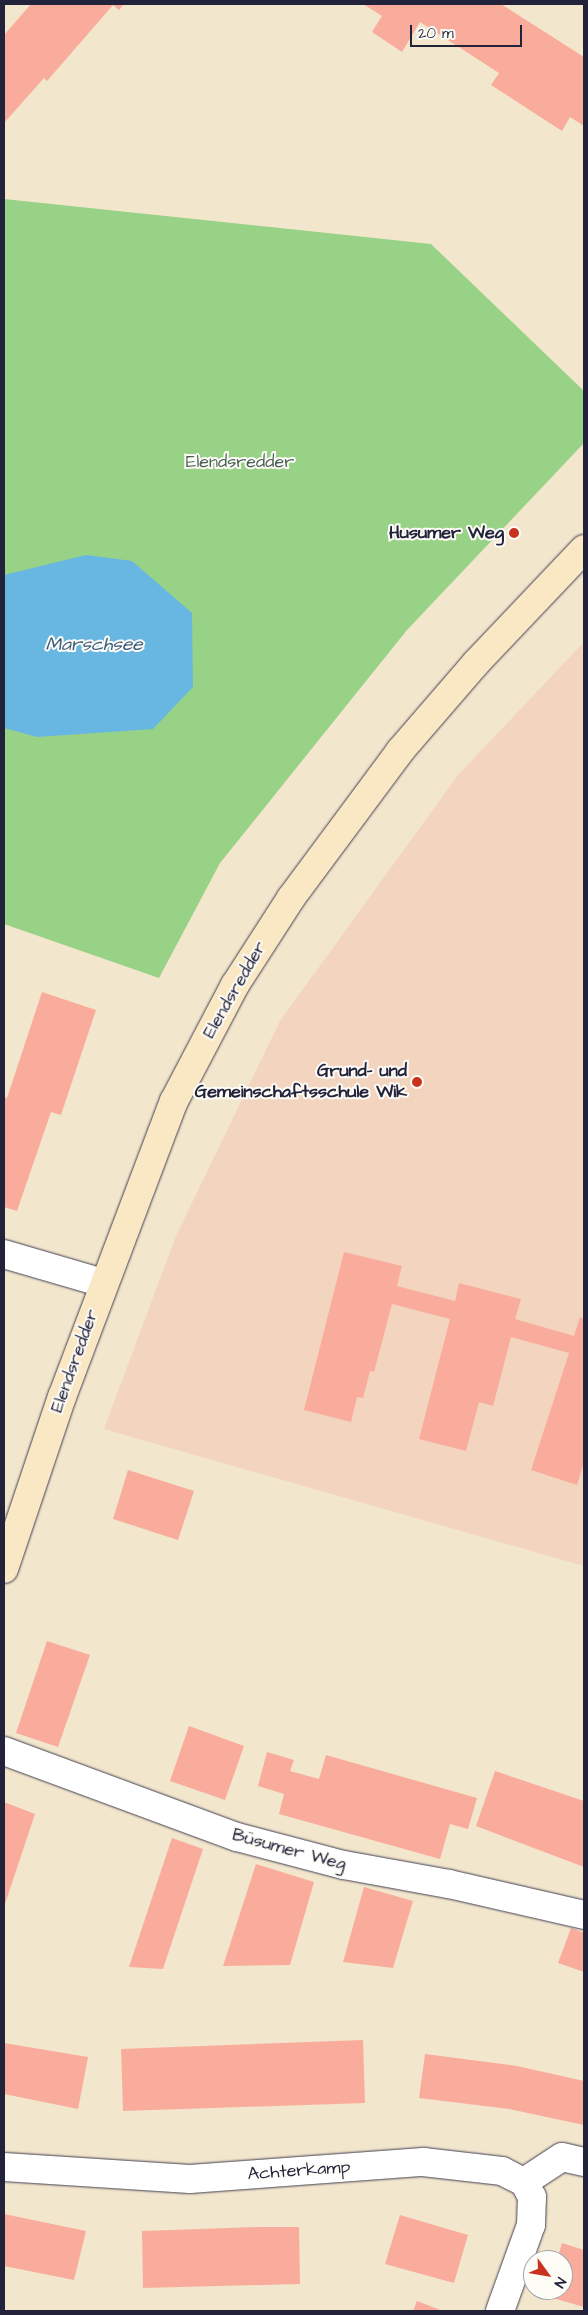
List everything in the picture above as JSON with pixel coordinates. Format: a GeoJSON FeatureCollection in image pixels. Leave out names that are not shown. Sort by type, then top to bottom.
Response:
{"type":"FeatureCollection","features":[{"type":"Feature","properties":{"kind":"main road","name":"Elendsredder"},"geometry":{"type":"LineString","coordinates":[[4,1569],[103,1283],[174,1101],[235,985],[291,898],[400,751],[476,663],[584,549]]}},
{"type":"Feature","properties":{"kind":"street"},"geometry":{"type":"LineString","coordinates":[[4,1254],[103,1283]]}},
{"type":"Feature","properties":{"kind":"street","name":"Büsumer Weg"},"geometry":{"type":"LineString","coordinates":[[4,1751],[237,1838],[344,1865],[449,1884],[584,1915]]}},
{"type":"Feature","properties":{"kind":"street"},"geometry":{"type":"LineString","coordinates":[[500,2311],[531,2225],[532,2197],[524,2182],[562,2157],[584,2162]]}},
{"type":"Feature","properties":{"kind":"street","name":"Achterkamp"},"geometry":{"type":"LineString","coordinates":[[4,2167],[190,2179],[423,2162],[502,2171],[524,2182]]}},
{"type":"Feature","properties":{"kind":"shaded area","name":"Grund- und Gemeinschaftsschule Wik"},"geometry":{"type":"Polygon","coordinates":[[[584,642],[584,1566],[104,1429],[176,1236],[280,1021],[458,775],[584,642]]]}},
{"type":"Feature","properties":{"kind":"green space","name":"Elendsredder"},"geometry":{"type":"Polygon","coordinates":[[[4,199],[431,244],[584,391],[584,443],[407,630],[220,863],[159,978],[4,924],[4,199]]]}},
{"type":"Feature","properties":{"kind":"water","name":"Marschsee"},"geometry":{"type":"Polygon","coordinates":[[[86,555],[132,561],[192,613],[193,687],[153,729],[37,737],[4,728],[4,575],[86,555]]]}},
{"type":"Feature","properties":{"kind":"building"},"geometry":{"type":"Polygon","coordinates":[[[31,4],[124,4],[119,10],[113,5],[47,81],[44,78],[4,123],[4,35],[31,4]]]}},
{"type":"Feature","properties":{"kind":"building"},"geometry":{"type":"Polygon","coordinates":[[[363,4],[501,4],[584,57],[584,126],[570,117],[562,131],[491,85],[499,73],[420,22],[402,52],[372,32],[382,16],[363,4]]]}},
{"type":"Feature","properties":{"kind":"building"},"geometry":{"type":"Polygon","coordinates":[[[42,992],[96,1010],[61,1115],[51,1112],[17,1211],[4,1207],[4,1097],[7,1098],[42,992]]]}},
{"type":"Feature","properties":{"kind":"building"},"geometry":{"type":"Polygon","coordinates":[[[344,1252],[402,1266],[397,1286],[455,1301],[459,1283],[521,1299],[515,1319],[574,1336],[580,1317],[584,1319],[584,1462],[577,1485],[531,1470],[569,1353],[511,1337],[493,1406],[479,1402],[466,1451],[419,1439],[450,1319],[392,1304],[374,1372],[370,1371],[363,1398],[357,1397],[351,1422],[304,1410],[344,1252]]]}},
{"type":"Feature","properties":{"kind":"building"},"geometry":{"type":"Polygon","coordinates":[[[128,1470],[194,1491],[178,1540],[113,1519],[128,1470]]]}},
{"type":"Feature","properties":{"kind":"building"},"geometry":{"type":"Polygon","coordinates":[[[47,1641],[90,1655],[58,1747],[16,1733],[47,1641]]]}},
{"type":"Feature","properties":{"kind":"building"},"geometry":{"type":"Polygon","coordinates":[[[189,1726],[244,1746],[225,1800],[170,1781],[189,1726]]]}},
{"type":"Feature","properties":{"kind":"building"},"geometry":{"type":"Polygon","coordinates":[[[267,1752],[294,1760],[290,1771],[319,1779],[326,1755],[477,1798],[468,1829],[450,1824],[440,1859],[279,1814],[284,1794],[258,1786],[267,1752]]]}},
{"type":"Feature","properties":{"kind":"building"},"geometry":{"type":"Polygon","coordinates":[[[495,1771],[584,1801],[584,1867],[476,1826],[495,1771]]]}},
{"type":"Feature","properties":{"kind":"building"},"geometry":{"type":"Polygon","coordinates":[[[4,1802],[35,1814],[4,1907],[4,1802]]]}},
{"type":"Feature","properties":{"kind":"building"},"geometry":{"type":"Polygon","coordinates":[[[172,1838],[203,1849],[163,1969],[129,1967],[172,1838]]]}},
{"type":"Feature","properties":{"kind":"building"},"geometry":{"type":"Polygon","coordinates":[[[256,1864],[314,1882],[290,1965],[223,1966],[256,1864]]]}},
{"type":"Feature","properties":{"kind":"building"},"geometry":{"type":"Polygon","coordinates":[[[364,1887],[413,1901],[393,1968],[343,1962],[364,1887]]]}},
{"type":"Feature","properties":{"kind":"building"},"geometry":{"type":"Polygon","coordinates":[[[571,1928],[584,1933],[584,1972],[558,1963],[571,1928]]]}},
{"type":"Feature","properties":{"kind":"building"},"geometry":{"type":"Polygon","coordinates":[[[363,2040],[365,2103],[123,2111],[121,2049],[363,2040]]]}},
{"type":"Feature","properties":{"kind":"building"},"geometry":{"type":"Polygon","coordinates":[[[4,2043],[88,2057],[78,2109],[4,2094],[4,2043]]]}},
{"type":"Feature","properties":{"kind":"building"},"geometry":{"type":"Polygon","coordinates":[[[425,2054],[517,2066],[584,2081],[584,2125],[509,2109],[419,2098],[425,2054]]]}},
{"type":"Feature","properties":{"kind":"building"},"geometry":{"type":"Polygon","coordinates":[[[4,2214],[86,2231],[74,2280],[4,2266],[4,2214]]]}},
{"type":"Feature","properties":{"kind":"building"},"geometry":{"type":"Polygon","coordinates":[[[400,2215],[468,2235],[454,2283],[385,2264],[400,2215]]]}},
{"type":"Feature","properties":{"kind":"building"},"geometry":{"type":"Polygon","coordinates":[[[299,2227],[300,2284],[143,2288],[142,2231],[299,2227]]]}},
{"type":"Feature","properties":{"kind":"building"},"geometry":{"type":"Polygon","coordinates":[[[562,2243],[584,2250],[584,2307],[560,2300],[573,2300],[573,2250],[560,2250],[562,2243]]]}},
{"type":"Feature","properties":{"kind":"building"},"geometry":{"type":"Polygon","coordinates":[[[417,2301],[443,2311],[413,2311],[417,2301]]]}},
{"type":"Feature","properties":{"kind":"place","name":"Husumer Weg"},"geometry":{"type":"Point","coordinates":[514,533]}},
{"type":"Feature","properties":{"kind":"place","name":"Grund- und Gemeinschaftsschule Wik"},"geometry":{"type":"Point","coordinates":[417,1082]}}]}
